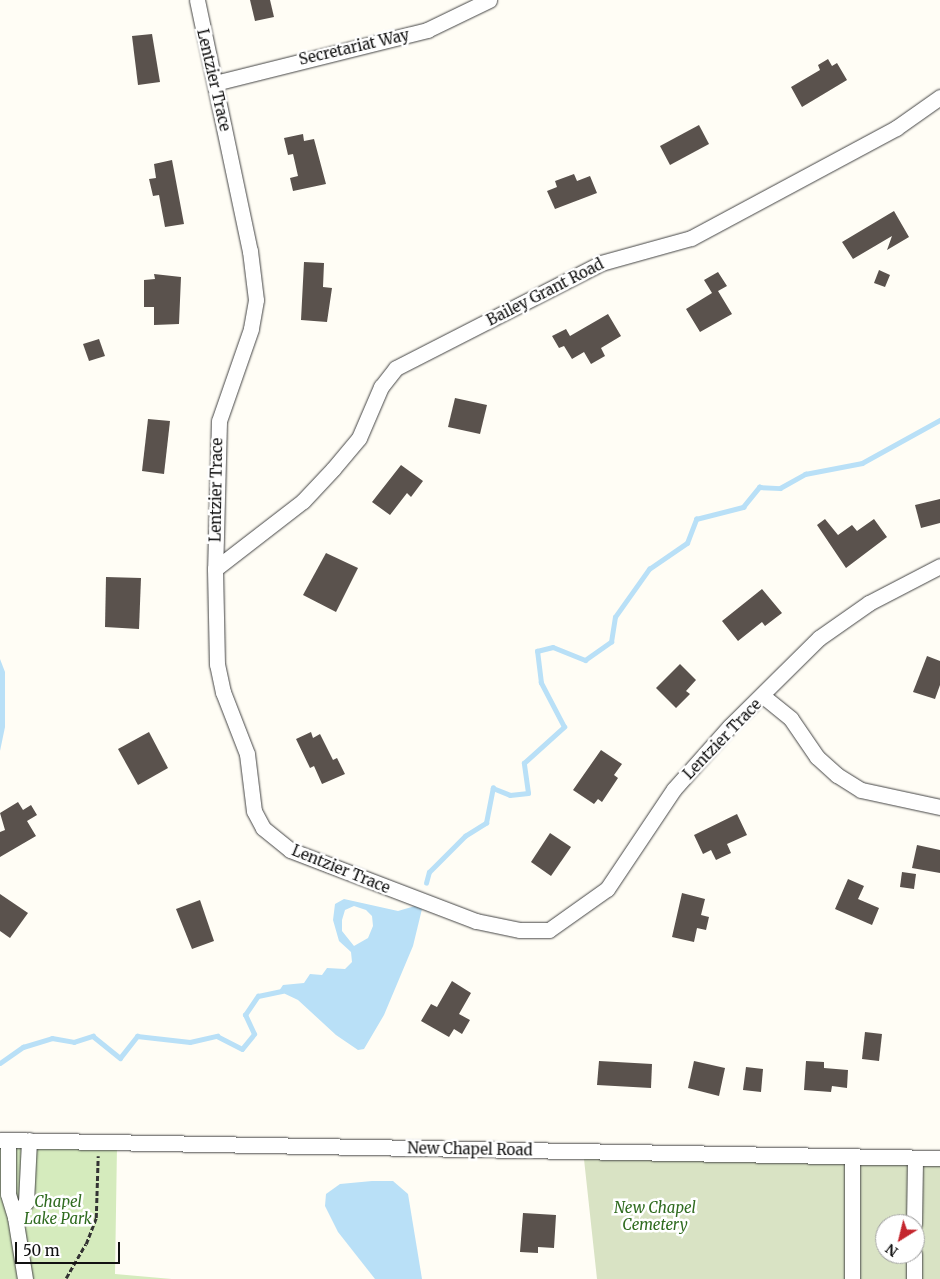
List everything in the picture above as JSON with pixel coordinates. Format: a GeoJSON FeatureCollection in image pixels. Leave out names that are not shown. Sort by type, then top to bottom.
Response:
{"type":"FeatureCollection","features":[{"type":"Feature","properties":{"kind":"street","name":"Lentzier Trace"},"geometry":{"type":"LineString","coordinates":[[197,0],[250,251],[256,300],[250,329],[218,422],[215,569],[217,664],[223,692],[247,754],[254,811],[263,828],[299,853],[476,921],[520,930],[550,930],[607,889],[674,789],[730,726],[763,696],[791,719],[818,757],[837,775],[861,790],[940,807]]}},
{"type":"Feature","properties":{"kind":"street","name":"Secretariat Way"},"geometry":{"type":"LineString","coordinates":[[215,83],[428,30],[489,0]]}},
{"type":"Feature","properties":{"kind":"street","name":"Bailey Grant Road"},"geometry":{"type":"LineString","coordinates":[[215,569],[303,501],[333,469],[359,438],[381,387],[396,368],[601,263],[691,238],[896,128],[940,97]]}},
{"type":"Feature","properties":{"kind":"street"},"geometry":{"type":"LineString","coordinates":[[763,696],[819,638],[870,603],[940,566]]}},
{"type":"Feature","properties":{"kind":"street"},"geometry":{"type":"LineString","coordinates":[[4,1140],[8,1194],[25,1279]]}},
{"type":"Feature","properties":{"kind":"street","name":"New Chapel Road"},"geometry":{"type":"LineString","coordinates":[[4,1140],[940,1158]]}},
{"type":"Feature","properties":{"kind":"street"},"geometry":{"type":"LineString","coordinates":[[14,1217],[26,1202],[29,1140]]}},
{"type":"Feature","properties":{"kind":"street"},"geometry":{"type":"LineString","coordinates":[[852,1156],[852,1279]]}},
{"type":"Feature","properties":{"kind":"street"},"geometry":{"type":"LineString","coordinates":[[914,1214],[915,1158]]}},
{"type":"Feature","properties":{"kind":"street"},"geometry":{"type":"LineString","coordinates":[[914,1264],[914,1279]]}},
{"type":"Feature","properties":{"kind":"path"},"geometry":{"type":"LineString","coordinates":[[66,1278],[86,1244],[96,1218],[99,1142]]}},
{"type":"Feature","properties":{"kind":"green space","name":"Chapel Lake Park"},"geometry":{"type":"Polygon","coordinates":[[[0,1146],[117,1146],[115,1274],[172,1279],[0,1279],[0,1146]]]}},
{"type":"Feature","properties":{"kind":"green space","name":"New Chapel Cemetery"},"geometry":{"type":"Polygon","coordinates":[[[583,1150],[940,1157],[940,1279],[597,1279],[583,1150]]]}},
{"type":"Feature","properties":{"kind":"water"},"geometry":{"type":"Polygon","coordinates":[[[0,659],[5,672],[5,727],[0,751],[0,659]]]}},
{"type":"Feature","properties":{"kind":"water"},"geometry":{"type":"Polygon","coordinates":[[[344,899],[398,911],[415,906],[422,909],[413,946],[384,1015],[364,1049],[358,1050],[336,1035],[298,1000],[279,991],[283,985],[304,983],[310,974],[322,975],[327,968],[345,969],[352,962],[351,952],[339,941],[333,920],[335,904],[344,899]],[[354,906],[345,910],[342,920],[342,931],[354,946],[368,938],[373,926],[372,916],[366,910],[354,906]]]}},
{"type":"Feature","properties":{"kind":"water"},"geometry":{"type":"Polygon","coordinates":[[[393,1181],[408,1194],[422,1279],[375,1279],[338,1232],[325,1206],[326,1194],[340,1184],[393,1181]]]}},
{"type":"Feature","properties":{"kind":"building"},"geometry":{"type":"Polygon","coordinates":[[[250,0],[270,0],[274,17],[255,21],[250,0]]]}},
{"type":"Feature","properties":{"kind":"building"},"geometry":{"type":"Polygon","coordinates":[[[152,34],[160,82],[138,85],[132,36],[152,34]]]}},
{"type":"Feature","properties":{"kind":"building"},"geometry":{"type":"Polygon","coordinates":[[[828,59],[832,66],[837,63],[847,80],[802,107],[791,87],[820,70],[818,65],[828,59]]]}},
{"type":"Feature","properties":{"kind":"building"},"geometry":{"type":"Polygon","coordinates":[[[699,125],[709,144],[670,165],[660,146],[699,125]]]}},
{"type":"Feature","properties":{"kind":"building"},"geometry":{"type":"Polygon","coordinates":[[[303,134],[304,141],[314,139],[326,184],[293,191],[290,178],[298,176],[293,154],[288,155],[284,138],[303,134]]]}},
{"type":"Feature","properties":{"kind":"building"},"geometry":{"type":"Polygon","coordinates":[[[172,160],[184,224],[165,227],[159,195],[153,196],[149,179],[156,178],[154,164],[172,160]]]}},
{"type":"Feature","properties":{"kind":"building"},"geometry":{"type":"Polygon","coordinates":[[[574,174],[577,181],[590,176],[597,193],[555,209],[547,191],[557,187],[555,181],[574,174]]]}},
{"type":"Feature","properties":{"kind":"building"},"geometry":{"type":"Polygon","coordinates":[[[894,211],[909,237],[887,250],[892,236],[853,259],[842,242],[894,211]]]}},
{"type":"Feature","properties":{"kind":"building"},"geometry":{"type":"Polygon","coordinates":[[[304,262],[324,263],[323,287],[332,288],[327,322],[301,320],[304,262]]]}},
{"type":"Feature","properties":{"kind":"building"},"geometry":{"type":"Polygon","coordinates":[[[879,270],[890,275],[885,287],[874,283],[879,270]]]}},
{"type":"Feature","properties":{"kind":"building"},"geometry":{"type":"Polygon","coordinates":[[[718,272],[727,286],[718,291],[732,314],[700,332],[686,309],[712,293],[704,280],[718,272]]]}},
{"type":"Feature","properties":{"kind":"building"},"geometry":{"type":"Polygon","coordinates":[[[154,274],[181,277],[179,324],[154,325],[154,307],[144,307],[144,280],[155,279],[154,274]]]}},
{"type":"Feature","properties":{"kind":"building"},"geometry":{"type":"Polygon","coordinates":[[[608,314],[621,336],[601,348],[605,356],[591,364],[584,352],[572,359],[564,346],[559,348],[552,336],[566,329],[570,336],[608,314]]]}},
{"type":"Feature","properties":{"kind":"building"},"geometry":{"type":"Polygon","coordinates":[[[99,339],[105,356],[89,361],[83,344],[99,339]]]}},
{"type":"Feature","properties":{"kind":"building"},"geometry":{"type":"Polygon","coordinates":[[[455,398],[487,405],[480,434],[448,427],[455,398]]]}},
{"type":"Feature","properties":{"kind":"building"},"geometry":{"type":"Polygon","coordinates":[[[148,419],[170,421],[164,474],[142,471],[148,419]]]}},
{"type":"Feature","properties":{"kind":"building"},"geometry":{"type":"Polygon","coordinates":[[[401,465],[423,481],[411,497],[407,493],[390,515],[372,502],[401,465]]]}},
{"type":"Feature","properties":{"kind":"building"},"geometry":{"type":"Polygon","coordinates":[[[940,499],[940,523],[921,528],[915,505],[940,499]]]}},
{"type":"Feature","properties":{"kind":"building"},"geometry":{"type":"Polygon","coordinates":[[[825,519],[838,535],[852,525],[857,531],[874,519],[887,537],[846,568],[817,525],[825,519]]]}},
{"type":"Feature","properties":{"kind":"building"},"geometry":{"type":"Polygon","coordinates":[[[326,553],[358,568],[336,612],[303,595],[326,553]]]}},
{"type":"Feature","properties":{"kind":"building"},"geometry":{"type":"Polygon","coordinates":[[[106,577],[141,578],[139,629],[105,627],[106,577]]]}},
{"type":"Feature","properties":{"kind":"building"},"geometry":{"type":"Polygon","coordinates":[[[762,589],[782,613],[765,626],[762,622],[738,641],[722,621],[762,589]]]}},
{"type":"Feature","properties":{"kind":"building"},"geometry":{"type":"Polygon","coordinates":[[[927,656],[940,661],[940,685],[935,699],[913,692],[927,656]]]}},
{"type":"Feature","properties":{"kind":"building"},"geometry":{"type":"Polygon","coordinates":[[[680,664],[696,680],[686,691],[690,694],[676,708],[656,688],[680,664]]]}},
{"type":"Feature","properties":{"kind":"building"},"geometry":{"type":"Polygon","coordinates":[[[149,732],[168,768],[138,785],[118,749],[149,732]]]}},
{"type":"Feature","properties":{"kind":"building"},"geometry":{"type":"Polygon","coordinates":[[[311,732],[313,738],[320,734],[333,760],[337,758],[345,774],[322,784],[314,766],[310,768],[296,739],[311,732]]]}},
{"type":"Feature","properties":{"kind":"building"},"geometry":{"type":"Polygon","coordinates":[[[601,750],[622,764],[614,775],[618,778],[602,802],[598,799],[594,804],[573,790],[601,750]]]}},
{"type":"Feature","properties":{"kind":"building"},"geometry":{"type":"Polygon","coordinates":[[[18,802],[23,810],[31,805],[37,815],[27,821],[36,836],[0,857],[0,832],[5,830],[0,813],[18,802]]]}},
{"type":"Feature","properties":{"kind":"building"},"geometry":{"type":"Polygon","coordinates":[[[737,814],[747,835],[727,844],[731,853],[716,860],[711,850],[703,854],[694,835],[737,814]]]}},
{"type":"Feature","properties":{"kind":"building"},"geometry":{"type":"Polygon","coordinates":[[[550,833],[571,847],[551,876],[531,862],[550,833]]]}},
{"type":"Feature","properties":{"kind":"building"},"geometry":{"type":"Polygon","coordinates":[[[917,845],[940,850],[940,873],[912,868],[917,845]]]}},
{"type":"Feature","properties":{"kind":"building"},"geometry":{"type":"Polygon","coordinates":[[[902,872],[916,874],[914,889],[900,887],[902,872]]]}},
{"type":"Feature","properties":{"kind":"building"},"geometry":{"type":"Polygon","coordinates":[[[848,879],[864,886],[858,899],[879,908],[872,925],[835,909],[848,879]]]}},
{"type":"Feature","properties":{"kind":"building"},"geometry":{"type":"Polygon","coordinates":[[[682,893],[705,899],[701,915],[709,917],[706,930],[697,928],[694,942],[672,937],[682,893]]]}},
{"type":"Feature","properties":{"kind":"building"},"geometry":{"type":"Polygon","coordinates":[[[0,894],[28,913],[10,938],[0,931],[0,894]]]}},
{"type":"Feature","properties":{"kind":"building"},"geometry":{"type":"Polygon","coordinates":[[[200,900],[214,941],[192,949],[176,909],[200,900]]]}},
{"type":"Feature","properties":{"kind":"building"},"geometry":{"type":"Polygon","coordinates":[[[452,981],[471,993],[459,1014],[470,1020],[462,1034],[454,1029],[449,1037],[421,1021],[431,1004],[437,1007],[452,981]]]}},
{"type":"Feature","properties":{"kind":"building"},"geometry":{"type":"Polygon","coordinates":[[[865,1032],[882,1034],[879,1061],[862,1059],[865,1032]]]}},
{"type":"Feature","properties":{"kind":"building"},"geometry":{"type":"Polygon","coordinates":[[[599,1061],[652,1064],[651,1088],[597,1085],[599,1061]]]}},
{"type":"Feature","properties":{"kind":"building"},"geometry":{"type":"Polygon","coordinates":[[[694,1061],[725,1068],[719,1096],[688,1088],[694,1061]]]}},
{"type":"Feature","properties":{"kind":"building"},"geometry":{"type":"Polygon","coordinates":[[[806,1061],[824,1062],[824,1068],[848,1070],[847,1088],[832,1086],[831,1092],[804,1090],[806,1061]]]}},
{"type":"Feature","properties":{"kind":"building"},"geometry":{"type":"Polygon","coordinates":[[[746,1067],[763,1069],[761,1092],[743,1090],[746,1067]]]}},
{"type":"Feature","properties":{"kind":"building"},"geometry":{"type":"Polygon","coordinates":[[[523,1213],[556,1215],[554,1248],[538,1247],[538,1253],[520,1252],[523,1213]]]}},
{"type":"Feature","properties":{"kind":"waterway"},"geometry":{"type":"LineString","coordinates":[[426,883],[429,872],[465,836],[486,823],[493,788],[510,795],[528,793],[524,763],[564,727],[541,683],[537,651],[553,647],[585,660],[611,642],[615,617],[649,569],[687,543],[696,519],[743,507],[759,487],[780,488],[805,474],[862,463],[940,420]]}},
{"type":"Feature","properties":{"kind":"waterway"},"geometry":{"type":"LineString","coordinates":[[0,1063],[23,1047],[52,1038],[74,1042],[93,1036],[120,1058],[137,1036],[190,1042],[217,1036],[242,1049],[254,1034],[245,1015],[258,996],[282,991]]}}]}
